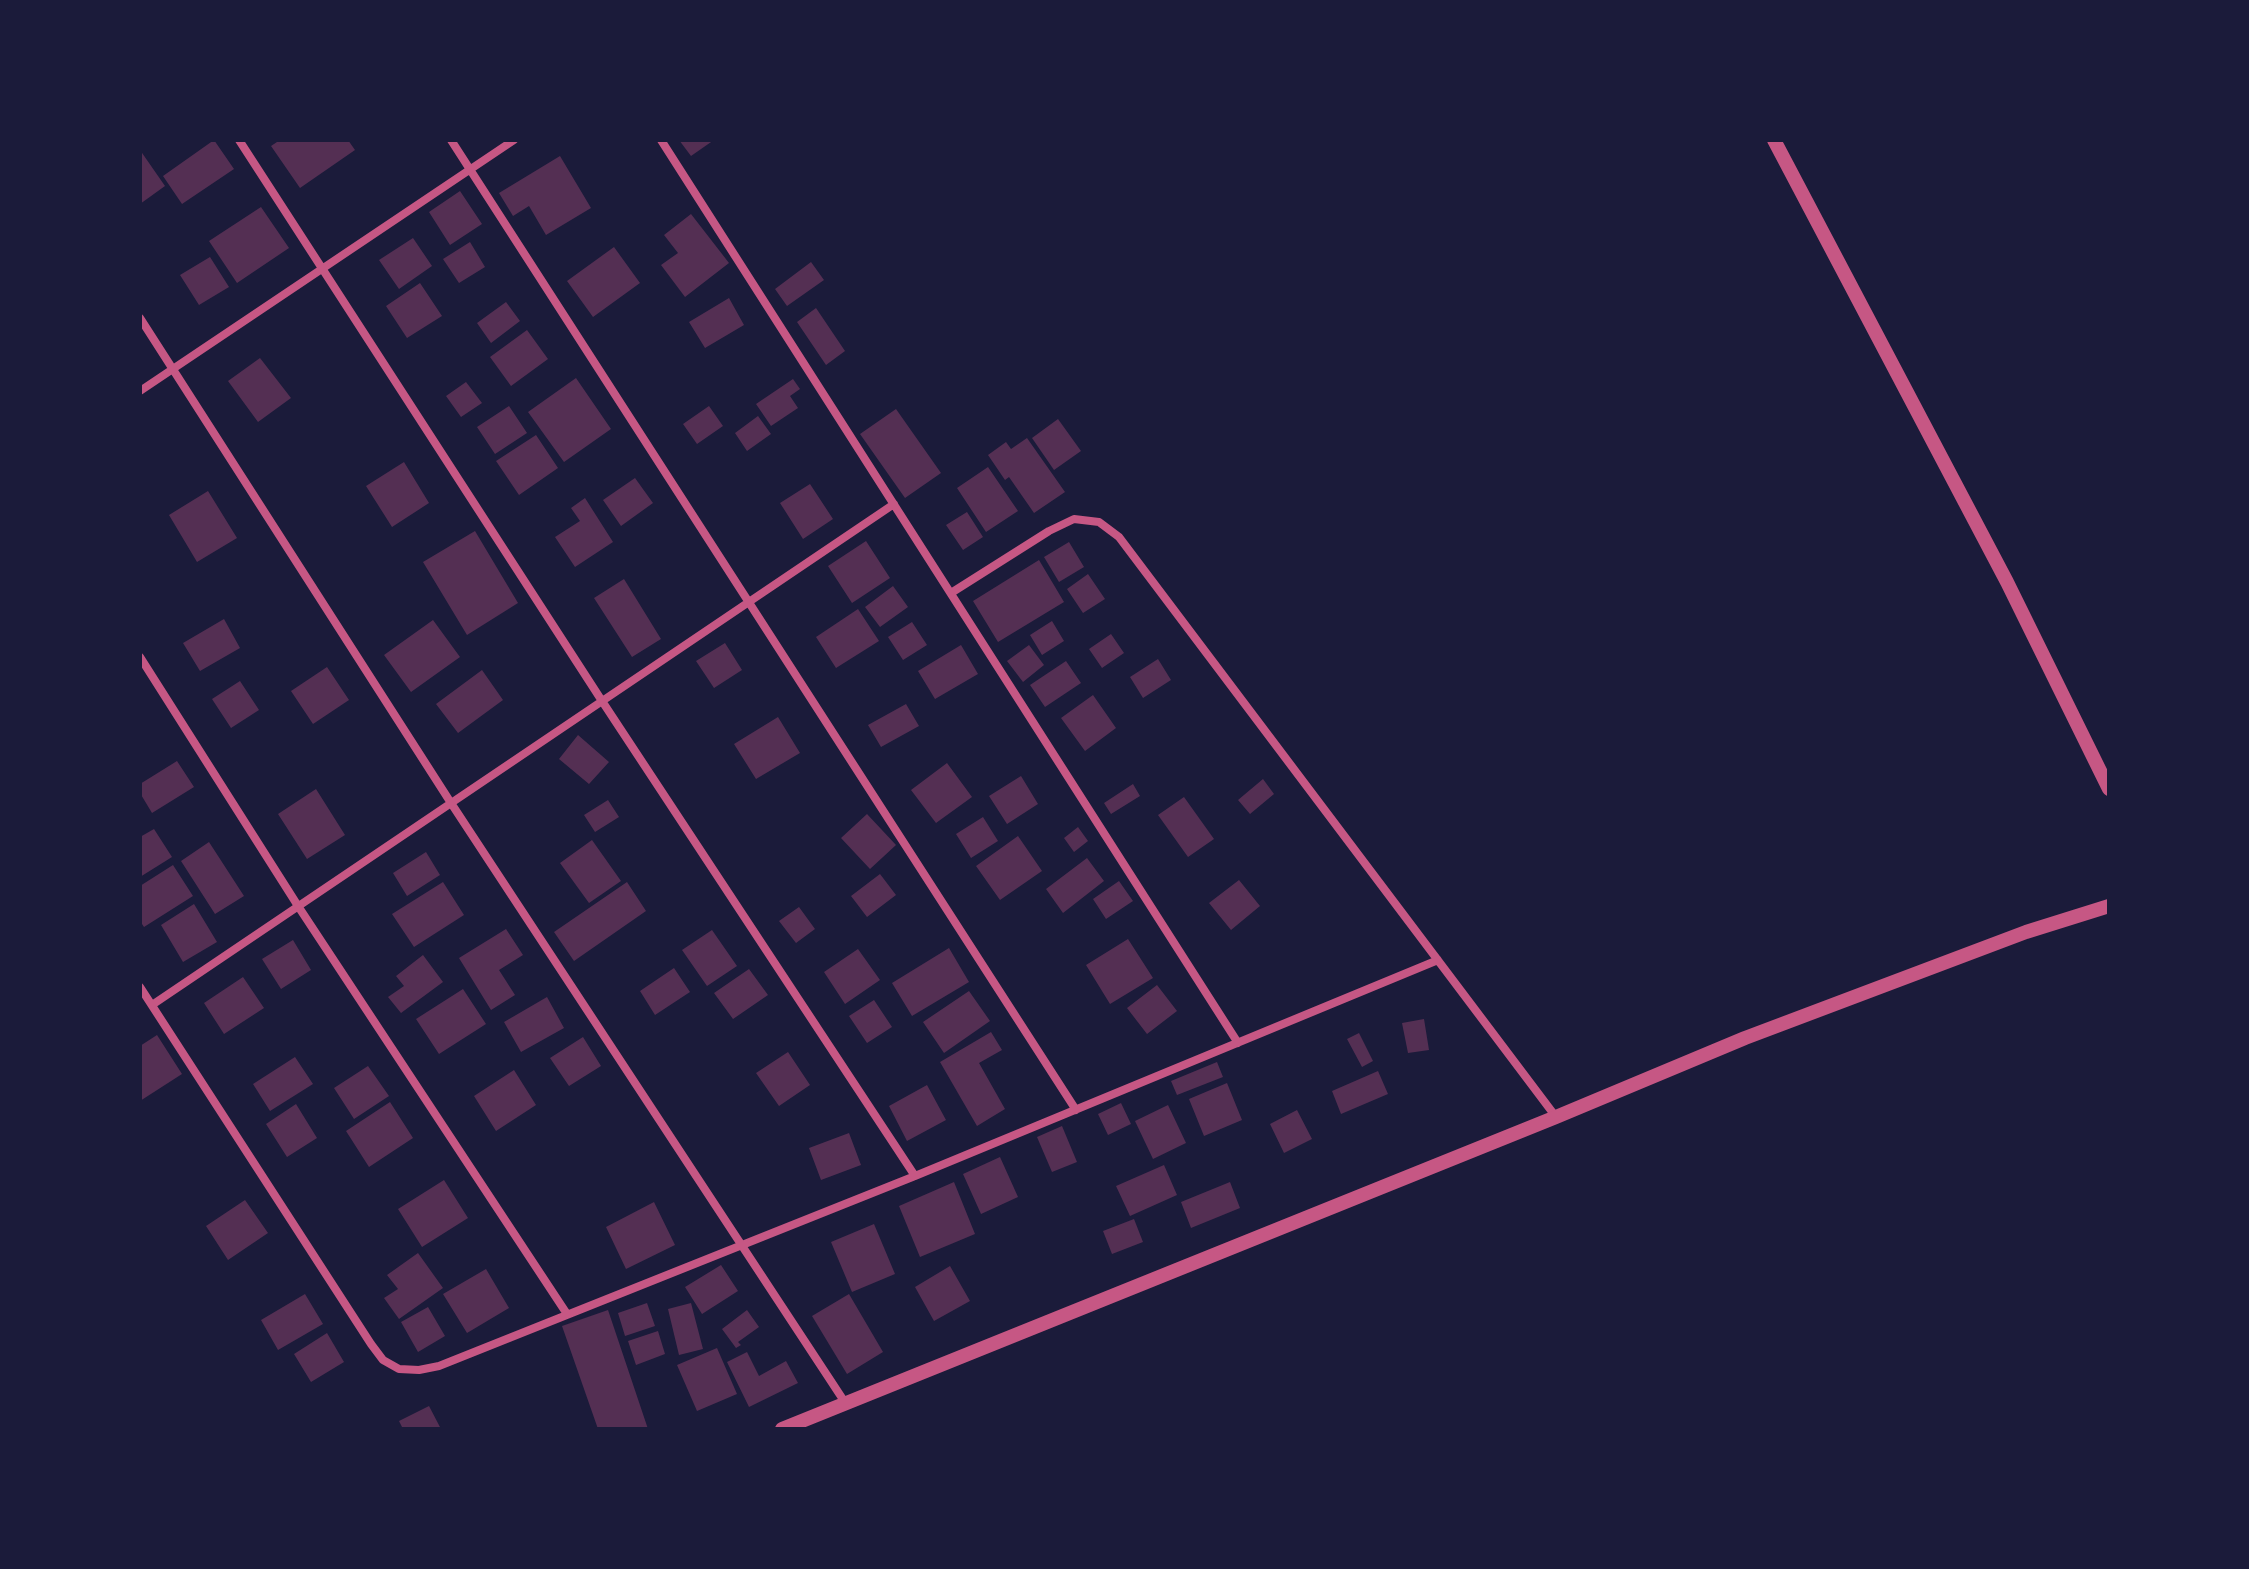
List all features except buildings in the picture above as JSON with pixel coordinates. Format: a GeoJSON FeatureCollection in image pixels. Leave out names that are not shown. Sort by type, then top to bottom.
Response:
{"type":"FeatureCollection","features":[{"type":"Feature","properties":{"kind":"street"},"geometry":{"type":"LineString","coordinates":[[239,140],[602,701],[915,1176]]}},
{"type":"Feature","properties":{"kind":"street"},"geometry":{"type":"LineString","coordinates":[[451,140],[1076,1110]]}},
{"type":"Feature","properties":{"kind":"street"},"geometry":{"type":"LineString","coordinates":[[140,391],[514,140]]}},
{"type":"Feature","properties":{"kind":"street"},"geometry":{"type":"LineString","coordinates":[[661,140],[1238,1043]]}},
{"type":"Feature","properties":{"kind":"street"},"geometry":{"type":"LineString","coordinates":[[1774,140],[2007,582],[2109,789]]}},
{"type":"Feature","properties":{"kind":"street"},"geometry":{"type":"LineString","coordinates":[[140,318],[451,803],[846,1404]]}},
{"type":"Feature","properties":{"kind":"street"},"geometry":{"type":"LineString","coordinates":[[152,1005],[894,504]]}},
{"type":"Feature","properties":{"kind":"street"},"geometry":{"type":"LineString","coordinates":[[951,593],[1049,531],[1074,519],[1099,522],[1109,529],[1137,558],[1556,1117]]}},
{"type":"Feature","properties":{"kind":"street"},"geometry":{"type":"LineString","coordinates":[[140,657],[298,906],[567,1314]]}},
{"type":"Feature","properties":{"kind":"street"},"geometry":{"type":"LineString","coordinates":[[782,1429],[1745,1038],[2026,932],[2109,906]]}},
{"type":"Feature","properties":{"kind":"street"},"geometry":{"type":"LineString","coordinates":[[140,987],[383,1360],[399,1369],[419,1370],[439,1366],[915,1176],[1438,960]]}}]}
